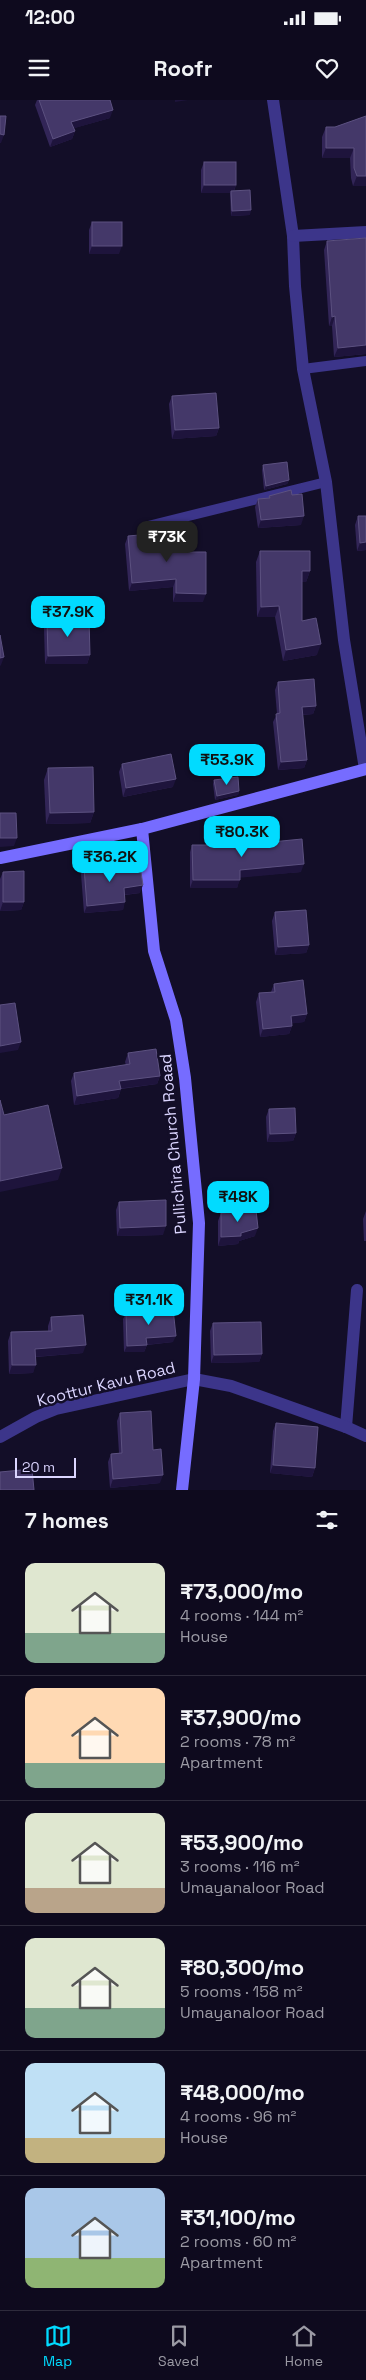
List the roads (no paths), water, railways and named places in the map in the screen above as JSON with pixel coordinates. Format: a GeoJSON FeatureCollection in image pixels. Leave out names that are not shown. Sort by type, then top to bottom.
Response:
{"type":"FeatureCollection","features":[{"type":"Feature","properties":{"kind":"main road"},"geometry":{"type":"LineString","coordinates":[[0,858],[142,829],[366,769]]}},
{"type":"Feature","properties":{"kind":"main road","name":"Pullichira Church Roaad"},"geometry":{"type":"LineString","coordinates":[[142,829],[154,951],[176,1020],[198,1213],[194,1379],[182,1490]]}},
{"type":"Feature","properties":{"kind":"street"},"geometry":{"type":"LineString","coordinates":[[273,100],[293,236],[295,286],[303,369],[326,482],[344,640],[366,769]]}},
{"type":"Feature","properties":{"kind":"street"},"geometry":{"type":"LineString","coordinates":[[293,236],[366,232]]}},
{"type":"Feature","properties":{"kind":"street"},"geometry":{"type":"LineString","coordinates":[[346,1427],[357,1290]]}},
{"type":"Feature","properties":{"kind":"street"},"geometry":{"type":"LineString","coordinates":[[194,1379],[231,1386],[366,1436]]}},
{"type":"Feature","properties":{"kind":"street","name":"Koottur Kavu Road"},"geometry":{"type":"LineString","coordinates":[[0,1437],[36,1417],[56,1409],[194,1379]]}},
{"type":"Feature","properties":{"kind":"lane"},"geometry":{"type":"LineString","coordinates":[[303,369],[366,361]]}},
{"type":"Feature","properties":{"kind":"lane"},"geometry":{"type":"LineString","coordinates":[[148,526],[326,482]]}}]}
